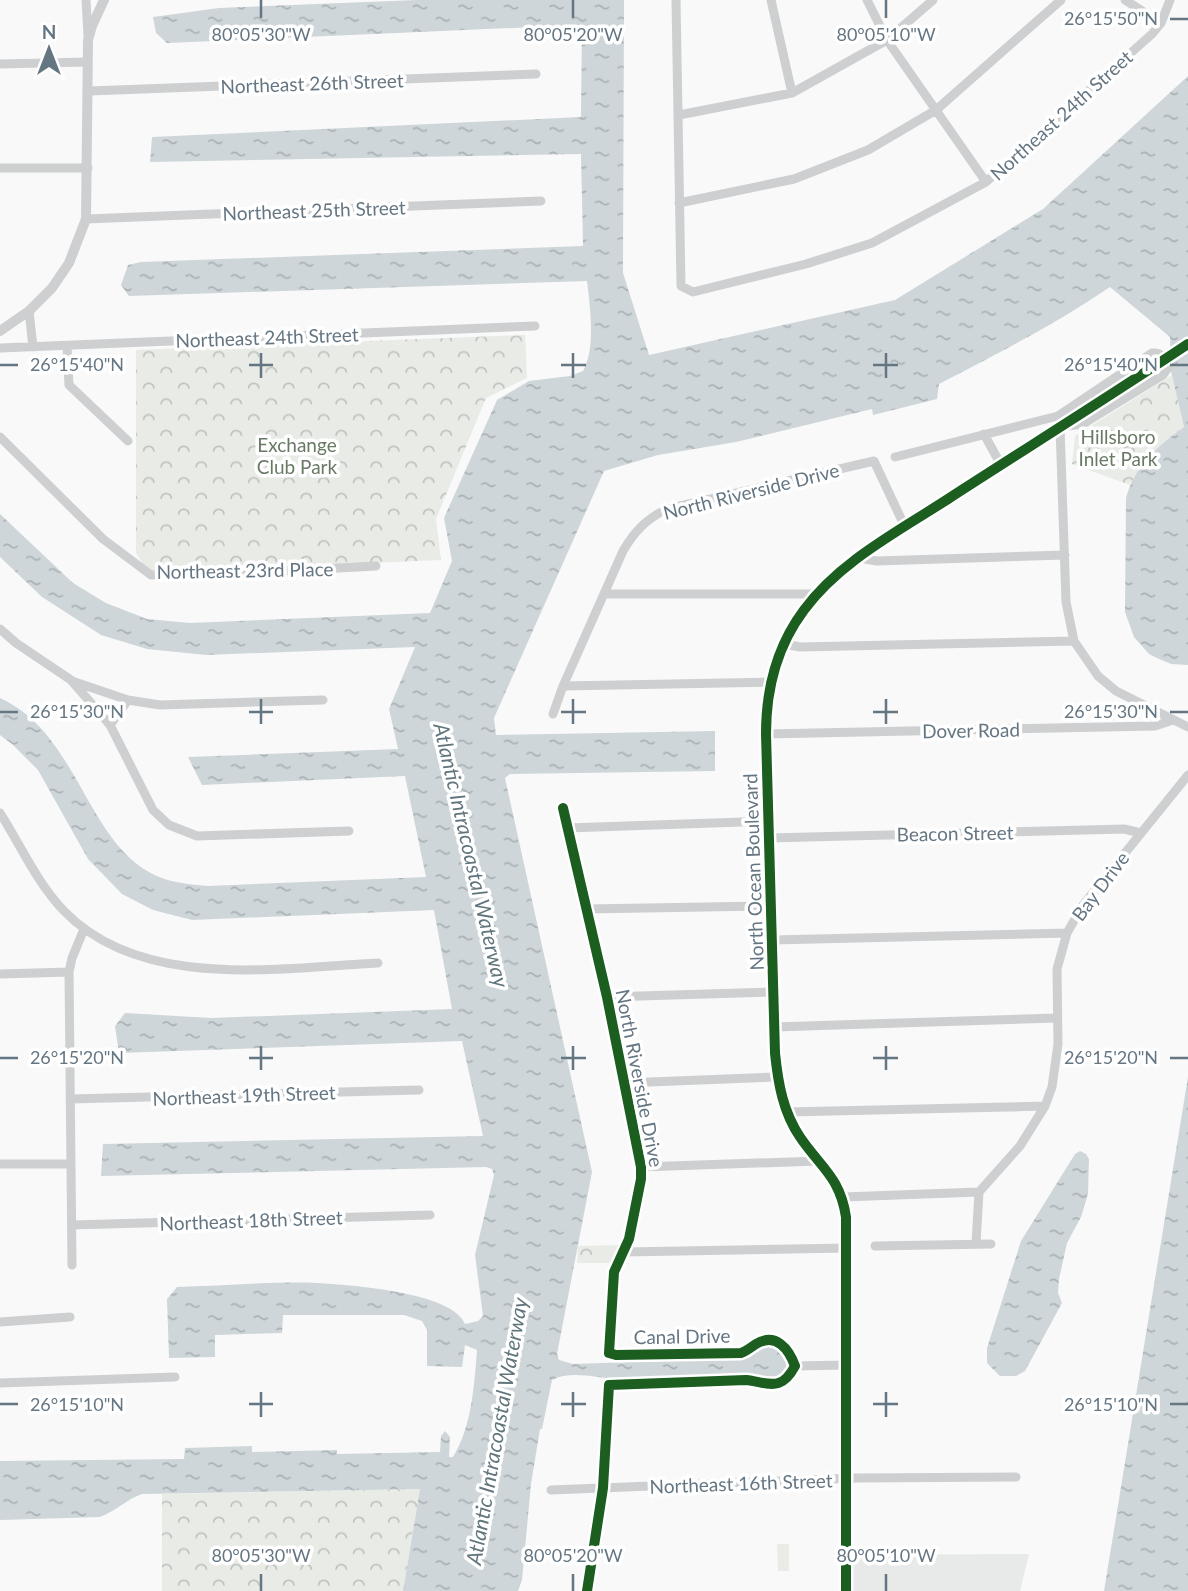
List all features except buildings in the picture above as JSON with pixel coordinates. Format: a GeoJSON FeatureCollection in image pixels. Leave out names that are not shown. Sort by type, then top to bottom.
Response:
{"type":"FeatureCollection","features":[{"type":"Feature","properties":{"kind":"main road","name":"North Ocean Boulevard"},"geometry":{"type":"LineString","coordinates":[[846,1591],[847,1248],[843,1197],[836,1183],[799,1135],[787,1112],[778,1077],[774,1027],[766,734],[766,712],[771,682],[784,644],[803,611],[828,582],[905,527],[1188,344]]}},
{"type":"Feature","properties":{"kind":"street"},"geometry":{"type":"LineString","coordinates":[[0,331],[29,311],[52,288],[69,263],[86,219],[89,91],[86,0]]}},
{"type":"Feature","properties":{"kind":"street"},"geometry":{"type":"LineString","coordinates":[[88,40],[104,0]]}},
{"type":"Feature","properties":{"kind":"street"},"geometry":{"type":"LineString","coordinates":[[676,0],[679,203],[794,179],[868,150],[936,110],[1061,0]]}},
{"type":"Feature","properties":{"kind":"street"},"geometry":{"type":"LineString","coordinates":[[771,0],[792,93]]}},
{"type":"Feature","properties":{"kind":"street"},"geometry":{"type":"LineString","coordinates":[[867,0],[887,40],[986,182]]}},
{"type":"Feature","properties":{"kind":"street"},"geometry":{"type":"LineString","coordinates":[[679,116],[792,93],[887,40],[933,0]]}},
{"type":"Feature","properties":{"kind":"street"},"geometry":{"type":"LineString","coordinates":[[1125,0],[1161,23],[1170,0]]}},
{"type":"Feature","properties":{"kind":"street","name":"Northeast 24th Street"},"geometry":{"type":"LineString","coordinates":[[679,203],[681,286],[693,292],[806,264],[872,243],[986,182],[1161,23]]}},
{"type":"Feature","properties":{"kind":"street"},"geometry":{"type":"LineString","coordinates":[[0,64],[87,62]]}},
{"type":"Feature","properties":{"kind":"street","name":"Northeast 26th Street"},"geometry":{"type":"LineString","coordinates":[[89,91],[536,74]]}},
{"type":"Feature","properties":{"kind":"street"},"geometry":{"type":"LineString","coordinates":[[0,168],[88,169]]}},
{"type":"Feature","properties":{"kind":"street","name":"Northeast 25th Street"},"geometry":{"type":"LineString","coordinates":[[86,219],[541,201]]}},
{"type":"Feature","properties":{"kind":"street"},"geometry":{"type":"LineString","coordinates":[[29,311],[33,347]]}},
{"type":"Feature","properties":{"kind":"street","name":"Northeast 24th Street"},"geometry":{"type":"LineString","coordinates":[[0,348],[535,326]]}},
{"type":"Feature","properties":{"kind":"street"},"geometry":{"type":"LineString","coordinates":[[68,346],[69,385],[128,441]]}},
{"type":"Feature","properties":{"kind":"street"},"geometry":{"type":"LineString","coordinates":[[895,457],[1058,416],[1152,354],[1161,354],[1167,361],[1168,368],[1163,375],[1083,424],[1060,427],[1066,602],[1074,640],[1098,676],[1116,691],[1188,727]]}},
{"type":"Feature","properties":{"kind":"street"},"geometry":{"type":"LineString","coordinates":[[984,434],[1001,465]]}},
{"type":"Feature","properties":{"kind":"street","name":"Northeast 23rd Place"},"geometry":{"type":"LineString","coordinates":[[0,437],[103,538],[151,575],[376,566]]}},
{"type":"Feature","properties":{"kind":"street","name":"North Riverside Drive"},"geometry":{"type":"LineString","coordinates":[[553,714],[563,685],[623,551],[633,534],[655,515],[667,509],[874,461],[905,527]]}},
{"type":"Feature","properties":{"kind":"street"},"geometry":{"type":"LineString","coordinates":[[859,558],[877,561],[1065,555]]}},
{"type":"Feature","properties":{"kind":"street"},"geometry":{"type":"LineString","coordinates":[[605,594],[817,594]]}},
{"type":"Feature","properties":{"kind":"street"},"geometry":{"type":"LineString","coordinates":[[0,629],[71,680],[128,701],[192,705],[323,700]]}},
{"type":"Feature","properties":{"kind":"street"},"geometry":{"type":"LineString","coordinates":[[784,644],[800,647],[1074,640]]}},
{"type":"Feature","properties":{"kind":"street"},"geometry":{"type":"LineString","coordinates":[[71,680],[110,725],[153,810],[181,832],[219,837],[349,831]]}},
{"type":"Feature","properties":{"kind":"street"},"geometry":{"type":"LineString","coordinates":[[563,685],[771,682]]}},
{"type":"Feature","properties":{"kind":"street"},"geometry":{"type":"LineString","coordinates":[[110,725],[128,701]]}},
{"type":"Feature","properties":{"kind":"street","name":"Dover Road"},"geometry":{"type":"LineString","coordinates":[[766,734],[1155,726],[1174,720]]}},
{"type":"Feature","properties":{"kind":"street","name":"Bay Drive"},"geometry":{"type":"LineString","coordinates":[[979,1192],[1020,1146],[1045,1106],[1056,1064],[1057,969],[1067,933],[1083,905],[1188,775]]}},
{"type":"Feature","properties":{"kind":"street","name":"North Riverside Drive"},"geometry":{"type":"LineString","coordinates":[[563,808],[607,997],[641,1167],[641,1179],[625,1252],[617,1262],[614,1272],[609,1353]]}},
{"type":"Feature","properties":{"kind":"street"},"geometry":{"type":"LineString","coordinates":[[0,813],[41,884],[63,910],[84,929],[126,953],[160,963],[223,970],[378,963]]}},
{"type":"Feature","properties":{"kind":"street"},"geometry":{"type":"LineString","coordinates":[[567,828],[768,821]]}},
{"type":"Feature","properties":{"kind":"street","name":"Beacon Street"},"geometry":{"type":"LineString","coordinates":[[769,838],[1124,829],[1141,833]]}},
{"type":"Feature","properties":{"kind":"street"},"geometry":{"type":"LineString","coordinates":[[586,909],[771,906]]}},
{"type":"Feature","properties":{"kind":"street"},"geometry":{"type":"LineString","coordinates":[[72,1265],[69,972],[84,929]]}},
{"type":"Feature","properties":{"kind":"street"},"geometry":{"type":"LineString","coordinates":[[772,940],[1067,933]]}},
{"type":"Feature","properties":{"kind":"street"},"geometry":{"type":"LineString","coordinates":[[0,974],[69,972]]}},
{"type":"Feature","properties":{"kind":"street"},"geometry":{"type":"LineString","coordinates":[[607,997],[774,992]]}},
{"type":"Feature","properties":{"kind":"street"},"geometry":{"type":"LineString","coordinates":[[774,1027],[1056,1018]]}},
{"type":"Feature","properties":{"kind":"street"},"geometry":{"type":"LineString","coordinates":[[624,1083],[778,1077]]}},
{"type":"Feature","properties":{"kind":"street","name":"Northeast 19th Street"},"geometry":{"type":"LineString","coordinates":[[70,1099],[419,1090]]}},
{"type":"Feature","properties":{"kind":"street"},"geometry":{"type":"LineString","coordinates":[[787,1112],[1045,1106]]}},
{"type":"Feature","properties":{"kind":"street"},"geometry":{"type":"LineString","coordinates":[[641,1167],[819,1161]]}},
{"type":"Feature","properties":{"kind":"street"},"geometry":{"type":"LineString","coordinates":[[0,1164],[71,1164]]}},
{"type":"Feature","properties":{"kind":"street"},"geometry":{"type":"LineString","coordinates":[[843,1197],[979,1192],[976,1242]]}},
{"type":"Feature","properties":{"kind":"street","name":"Northeast 18th Street"},"geometry":{"type":"LineString","coordinates":[[72,1225],[430,1215]]}},
{"type":"Feature","properties":{"kind":"street"},"geometry":{"type":"LineString","coordinates":[[875,1245],[976,1242],[991,1244]]}},
{"type":"Feature","properties":{"kind":"street"},"geometry":{"type":"LineString","coordinates":[[625,1252],[847,1248]]}},
{"type":"Feature","properties":{"kind":"street"},"geometry":{"type":"LineString","coordinates":[[0,1322],[69,1317]]}},
{"type":"Feature","properties":{"kind":"street","name":"Canal Drive"},"geometry":{"type":"LineString","coordinates":[[609,1353],[741,1353],[768,1339],[780,1342],[790,1351],[795,1366]]}},
{"type":"Feature","properties":{"kind":"street"},"geometry":{"type":"LineString","coordinates":[[587,1591],[603,1488],[609,1385],[746,1380],[766,1385],[778,1384],[790,1376],[795,1366],[846,1366]]}},
{"type":"Feature","properties":{"kind":"street"},"geometry":{"type":"LineString","coordinates":[[0,1383],[175,1377]]}},
{"type":"Feature","properties":{"kind":"street","name":"Northeast 16th Street"},"geometry":{"type":"LineString","coordinates":[[551,1490],[846,1479],[1016,1477]]}},
{"type":"Feature","properties":{"kind":"shaded area"},"geometry":{"type":"Polygon","coordinates":[[[1029,1554],[1020,1591],[851,1591],[851,1555],[1029,1554]]]}},
{"type":"Feature","properties":{"kind":"green space","name":"Exchange Club Park"},"geometry":{"type":"Polygon","coordinates":[[[525,335],[527,378],[486,398],[436,519],[441,560],[148,572],[136,553],[136,350],[525,335]]]}},
{"type":"Feature","properties":{"kind":"green space","name":"Hillsboro Inlet Park"},"geometry":{"type":"Polygon","coordinates":[[[1172,375],[1184,427],[1153,453],[1130,485],[1072,464],[1075,436],[1172,375]]]}},
{"type":"Feature","properties":{"kind":"green space"},"geometry":{"type":"Polygon","coordinates":[[[621,1245],[611,1263],[577,1263],[578,1246],[621,1245]]]}},
{"type":"Feature","properties":{"kind":"green space"},"geometry":{"type":"Polygon","coordinates":[[[420,1489],[403,1591],[162,1591],[162,1494],[420,1489]]]}},
{"type":"Feature","properties":{"kind":"green space"},"geometry":{"type":"Polygon","coordinates":[[[777,1544],[789,1544],[789,1571],[778,1571],[777,1544]]]}},
{"type":"Feature","properties":{"kind":"water","name":"Atlantic Intracoastal Waterway"},"geometry":{"type":"Polygon","coordinates":[[[417,0],[624,0],[623,273],[649,355],[895,300],[1043,209],[1188,76],[1188,665],[1171,664],[1149,654],[1134,637],[1125,612],[1126,498],[1141,466],[1165,441],[1184,427],[1171,371],[1170,337],[1110,287],[1047,326],[939,384],[937,399],[873,415],[872,409],[736,442],[658,455],[604,471],[494,718],[496,735],[715,731],[715,771],[510,774],[505,778],[592,1172],[557,1354],[559,1360],[573,1364],[749,1358],[762,1348],[772,1345],[780,1348],[785,1355],[786,1364],[784,1373],[778,1379],[767,1381],[751,1376],[616,1379],[575,1375],[552,1380],[531,1484],[522,1580],[518,1591],[403,1591],[420,1489],[142,1494],[100,1517],[0,1520],[0,1461],[184,1459],[185,1448],[252,1446],[252,1452],[440,1452],[441,1436],[445,1431],[450,1437],[449,1457],[453,1457],[468,1419],[477,1350],[465,1345],[462,1367],[427,1366],[427,1330],[422,1321],[404,1315],[283,1315],[282,1333],[215,1335],[215,1357],[169,1358],[167,1299],[177,1287],[333,1284],[375,1288],[422,1297],[457,1313],[465,1324],[478,1321],[483,1316],[475,1255],[494,1175],[492,1169],[486,1167],[101,1176],[103,1144],[483,1136],[462,1041],[119,1053],[115,1026],[125,1013],[211,1018],[452,1009],[434,910],[192,920],[153,910],[122,894],[88,859],[38,770],[0,735],[0,698],[29,716],[51,741],[104,826],[123,851],[146,871],[176,882],[208,886],[426,877],[405,776],[202,785],[188,757],[398,749],[389,709],[415,647],[206,655],[147,649],[101,635],[42,597],[0,557],[0,514],[73,583],[106,603],[147,619],[190,623],[430,613],[452,561],[444,518],[497,400],[529,381],[570,376],[583,371],[591,339],[587,281],[129,296],[121,285],[128,265],[141,262],[583,246],[581,154],[150,162],[152,137],[581,117],[582,25],[167,43],[156,33],[153,17],[219,8],[417,0]]]}},
{"type":"Feature","properties":{"kind":"water"},"geometry":{"type":"Polygon","coordinates":[[[1188,1077],[1188,1591],[1104,1591],[1188,1077]]]}},
{"type":"Feature","properties":{"kind":"water"},"geometry":{"type":"Polygon","coordinates":[[[1080,1151],[1089,1159],[1088,1194],[1081,1217],[1067,1243],[1059,1279],[1058,1293],[1062,1303],[1025,1371],[1016,1376],[1000,1376],[987,1363],[987,1348],[1021,1241],[1075,1154],[1080,1151]]]}},
{"type":"Feature","properties":{"kind":"cycle path"},"geometry":{"type":"LineString","coordinates":[[846,1591],[846,1217],[834,1182],[789,1118],[775,1053],[766,734],[768,701],[775,669],[787,638],[804,610],[819,592],[854,561],[1188,344]]}},
{"type":"Feature","properties":{"kind":"cycle path"},"geometry":{"type":"LineString","coordinates":[[563,808],[607,997],[641,1167],[629,1239],[614,1272],[609,1353],[741,1353],[770,1340],[785,1348],[795,1366],[785,1380],[774,1384],[746,1380],[609,1385],[603,1488],[587,1591]]}}]}
